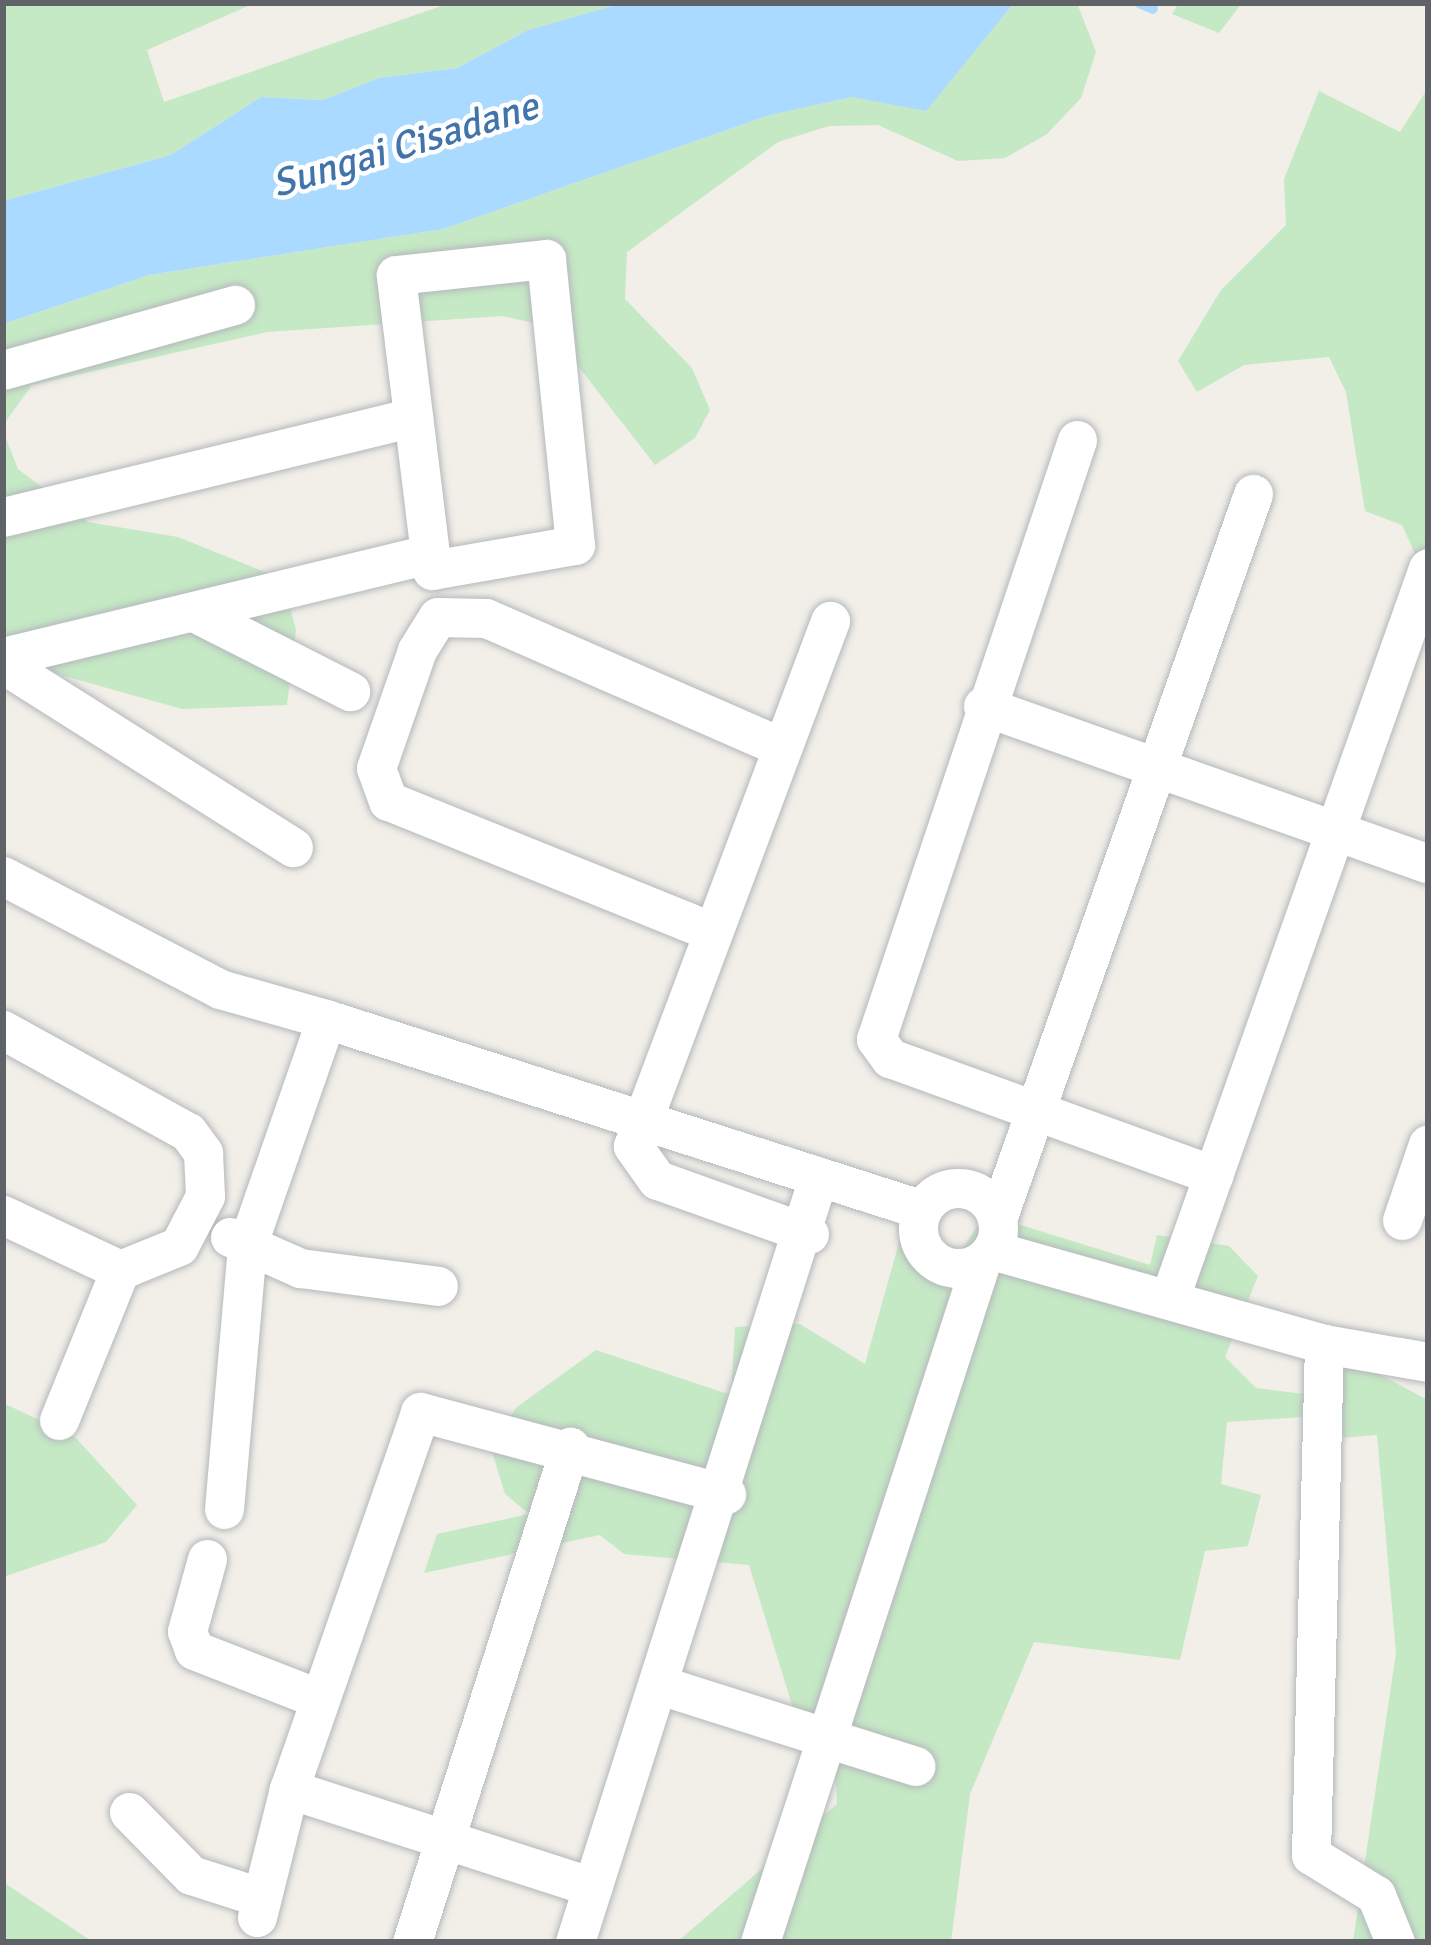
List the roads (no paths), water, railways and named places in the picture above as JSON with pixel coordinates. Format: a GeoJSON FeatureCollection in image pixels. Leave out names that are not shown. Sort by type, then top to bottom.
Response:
{"type":"FeatureCollection","features":[{"type":"Feature","properties":{"kind":"street"},"geometry":{"type":"LineString","coordinates":[[546,259],[575,545],[432,570],[430,554],[396,275],[546,259]]}},
{"type":"Feature","properties":{"kind":"street"},"geometry":{"type":"LineString","coordinates":[[3,370],[235,305]]}},
{"type":"Feature","properties":{"kind":"street"},"geometry":{"type":"LineString","coordinates":[[3,517],[413,417]]}},
{"type":"Feature","properties":{"kind":"street"},"geometry":{"type":"LineString","coordinates":[[1077,440],[983,706],[876,1039],[890,1058],[1036,1104],[1214,1175]]}},
{"type":"Feature","properties":{"kind":"street"},"geometry":{"type":"LineString","coordinates":[[760,1942],[1036,1104],[1253,494]]}},
{"type":"Feature","properties":{"kind":"street"},"geometry":{"type":"LineString","coordinates":[[3,660],[430,554]]}},
{"type":"Feature","properties":{"kind":"street"},"geometry":{"type":"LineString","coordinates":[[1170,1297],[1428,568]]}},
{"type":"Feature","properties":{"kind":"street"},"geometry":{"type":"LineString","coordinates":[[196,613],[350,691]]}},
{"type":"Feature","properties":{"kind":"street"},"geometry":{"type":"LineString","coordinates":[[707,930],[388,801],[376,768],[417,650],[438,617],[486,618],[781,747]]}},
{"type":"Feature","properties":{"kind":"street"},"geometry":{"type":"LineString","coordinates":[[808,1234],[657,1180],[633,1146],[707,930],[830,621]]}},
{"type":"Feature","properties":{"kind":"street"},"geometry":{"type":"LineString","coordinates":[[3,660],[292,848]]}},
{"type":"Feature","properties":{"kind":"street"},"geometry":{"type":"LineString","coordinates":[[983,706],[1155,773],[1428,864]]}},
{"type":"Feature","properties":{"kind":"street"},"geometry":{"type":"LineString","coordinates":[[3,876],[220,989],[326,1019],[639,1128],[920,1209],[967,1188],[990,1244]]}},
{"type":"Feature","properties":{"kind":"street"},"geometry":{"type":"LineString","coordinates":[[224,1509],[248,1246],[326,1019]]}},
{"type":"Feature","properties":{"kind":"street"},"geometry":{"type":"LineString","coordinates":[[3,1030],[188,1132],[203,1153],[199,1221],[178,1246],[120,1270],[59,1420]]}},
{"type":"Feature","properties":{"kind":"street"},"geometry":{"type":"LineString","coordinates":[[1402,1220],[1428,1144]]}},
{"type":"Feature","properties":{"kind":"street"},"geometry":{"type":"LineString","coordinates":[[575,1942],[726,1494],[808,1234],[818,1181]]}},
{"type":"Feature","properties":{"kind":"street"},"geometry":{"type":"LineString","coordinates":[[920,1209],[918,1235],[935,1262],[990,1244],[1324,1344],[1428,1362]]}},
{"type":"Feature","properties":{"kind":"street"},"geometry":{"type":"LineString","coordinates":[[3,1215],[120,1270]]}},
{"type":"Feature","properties":{"kind":"street"},"geometry":{"type":"LineString","coordinates":[[199,1221],[300,1268],[438,1286]]}},
{"type":"Feature","properties":{"kind":"street"},"geometry":{"type":"LineString","coordinates":[[1324,1344],[1311,1855],[1376,1894],[1396,1942]]}},
{"type":"Feature","properties":{"kind":"street"},"geometry":{"type":"LineString","coordinates":[[129,1812],[190,1875],[259,1907],[289,1790],[420,1412],[570,1447],[726,1494]]}},
{"type":"Feature","properties":{"kind":"street"},"geometry":{"type":"LineString","coordinates":[[412,1942],[439,1836],[570,1447]]}},
{"type":"Feature","properties":{"kind":"street"},"geometry":{"type":"LineString","coordinates":[[207,1559],[187,1631],[194,1649],[320,1699]]}},
{"type":"Feature","properties":{"kind":"street"},"geometry":{"type":"LineString","coordinates":[[660,1685],[915,1766]]}},
{"type":"Feature","properties":{"kind":"street"},"geometry":{"type":"LineString","coordinates":[[289,1790],[593,1887]]}},
{"type":"Feature","properties":{"kind":"water","name":"Sungai Cisadane"},"geometry":{"type":"Polygon","coordinates":[[[623,3],[1014,3],[926,111],[852,97],[770,115],[443,229],[149,275],[3,324],[3,201],[171,155],[261,97],[323,100],[379,78],[457,68],[528,30],[623,3]]]}},
{"type":"Feature","properties":{"kind":"waterway"},"geometry":{"type":"LineString","coordinates":[[1139,3],[1153,9]]}}]}
